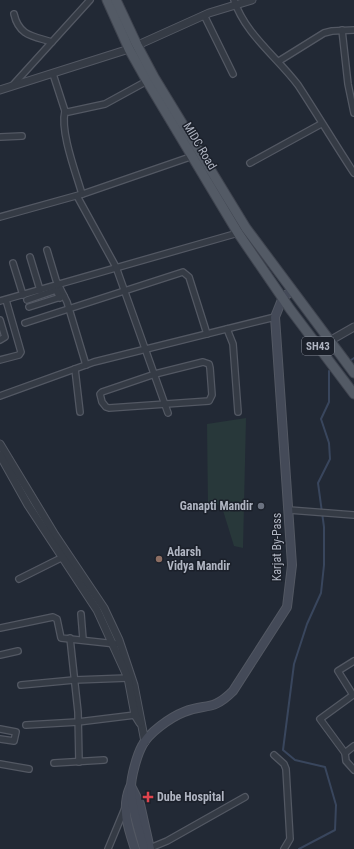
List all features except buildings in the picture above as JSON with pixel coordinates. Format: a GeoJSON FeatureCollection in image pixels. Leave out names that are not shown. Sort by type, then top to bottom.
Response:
{"type":"FeatureCollection","features":[{"type":"Feature","properties":{"kind":"main road","name":"MIDC Road"},"geometry":{"type":"LineString","coordinates":[[107,0],[133,47],[246,228],[292,291]]}},
{"type":"Feature","properties":{"kind":"main road","name":"MIDC Road"},"geometry":{"type":"LineString","coordinates":[[116,0],[147,81],[238,233],[283,297]]}},
{"type":"Feature","properties":{"kind":"main road"},"geometry":{"type":"LineString","coordinates":[[283,297],[292,291]]}},
{"type":"Feature","properties":{"kind":"main road","name":"SH43"},"geometry":{"type":"LineString","coordinates":[[292,291],[354,373]]}},
{"type":"Feature","properties":{"kind":"main road","name":"SH43"},"geometry":{"type":"LineString","coordinates":[[283,297],[354,394]]}},
{"type":"Feature","properties":{"kind":"main road","name":"Karjat By-Pass"},"geometry":{"type":"LineString","coordinates":[[148,849],[133,809],[131,786],[132,776],[142,746],[170,718],[185,711],[211,707],[224,700],[233,691],[263,643],[281,619],[287,607],[292,565],[275,317],[283,297]]}},
{"type":"Feature","properties":{"kind":"main road"},"geometry":{"type":"LineString","coordinates":[[131,786],[126,797],[124,808],[135,849]]}},
{"type":"Feature","properties":{"kind":"main road"},"geometry":{"type":"LineString","coordinates":[[131,786],[137,795],[140,804],[148,849]]}},
{"type":"Feature","properties":{"kind":"street"},"geometry":{"type":"LineString","coordinates":[[13,85],[90,0]]}},
{"type":"Feature","properties":{"kind":"street"},"geometry":{"type":"LineString","coordinates":[[0,90],[133,47],[234,2],[252,0]]}},
{"type":"Feature","properties":{"kind":"street"},"geometry":{"type":"LineString","coordinates":[[234,2],[247,27],[279,61],[298,86],[354,173]]}},
{"type":"Feature","properties":{"kind":"street"},"geometry":{"type":"LineString","coordinates":[[14,14],[17,25],[22,31],[30,36],[52,42]]}},
{"type":"Feature","properties":{"kind":"street"},"geometry":{"type":"LineString","coordinates":[[204,15],[233,74]]}},
{"type":"Feature","properties":{"kind":"street"},"geometry":{"type":"LineString","coordinates":[[342,30],[348,84],[354,113]]}},
{"type":"Feature","properties":{"kind":"street"},"geometry":{"type":"LineString","coordinates":[[279,61],[324,33],[354,30]]}},
{"type":"Feature","properties":{"kind":"street"},"geometry":{"type":"LineString","coordinates":[[53,74],[65,111],[63,117],[64,131],[80,195],[77,196],[116,267],[168,413]]}},
{"type":"Feature","properties":{"kind":"street"},"geometry":{"type":"LineString","coordinates":[[65,111],[73,112],[105,104],[147,81]]}},
{"type":"Feature","properties":{"kind":"street"},"geometry":{"type":"LineString","coordinates":[[250,163],[322,124]]}},
{"type":"Feature","properties":{"kind":"street"},"geometry":{"type":"LineString","coordinates":[[0,137],[22,136]]}},
{"type":"Feature","properties":{"kind":"street"},"geometry":{"type":"LineString","coordinates":[[0,217],[80,195],[193,156]]}},
{"type":"Feature","properties":{"kind":"street"},"geometry":{"type":"LineString","coordinates":[[0,360],[19,355],[21,352],[3,300],[27,297],[116,267],[238,233]]}},
{"type":"Feature","properties":{"kind":"street"},"geometry":{"type":"LineString","coordinates":[[47,250],[62,297]]}},
{"type":"Feature","properties":{"kind":"street"},"geometry":{"type":"LineString","coordinates":[[30,257],[39,292]]}},
{"type":"Feature","properties":{"kind":"street"},"geometry":{"type":"LineString","coordinates":[[13,263],[27,297]]}},
{"type":"Feature","properties":{"kind":"street"},"geometry":{"type":"LineString","coordinates":[[25,322],[176,274],[185,273],[189,277],[207,334]]}},
{"type":"Feature","properties":{"kind":"street"},"geometry":{"type":"LineString","coordinates":[[52,289],[57,290],[68,309],[86,365]]}},
{"type":"Feature","properties":{"kind":"street"},"geometry":{"type":"LineString","coordinates":[[29,306],[62,297]]}},
{"type":"Feature","properties":{"kind":"street"},"geometry":{"type":"LineString","coordinates":[[0,396],[86,365],[275,317]]}},
{"type":"Feature","properties":{"kind":"street"},"geometry":{"type":"LineString","coordinates":[[0,320],[5,337],[0,340]]}},
{"type":"Feature","properties":{"kind":"street"},"geometry":{"type":"LineString","coordinates":[[319,347],[354,327]]}},
{"type":"Feature","properties":{"kind":"street"},"geometry":{"type":"LineString","coordinates":[[227,329],[233,344],[238,412]]}},
{"type":"Feature","properties":{"kind":"street"},"geometry":{"type":"LineString","coordinates":[[203,362],[209,364],[212,396],[209,400],[165,403],[109,408],[102,402],[100,394],[155,374],[203,362]]}},
{"type":"Feature","properties":{"kind":"street"},"geometry":{"type":"LineString","coordinates":[[75,369],[80,412]]}},
{"type":"Feature","properties":{"kind":"street"},"geometry":{"type":"LineString","coordinates":[[0,444],[55,536],[104,608],[134,685],[140,713],[140,724]]}},
{"type":"Feature","properties":{"kind":"street"},"geometry":{"type":"LineString","coordinates":[[0,455],[13,480],[61,558],[97,610],[117,643],[128,678],[135,715],[140,724],[145,742]]}},
{"type":"Feature","properties":{"kind":"street"},"geometry":{"type":"LineString","coordinates":[[289,510],[312,510],[354,515]]}},
{"type":"Feature","properties":{"kind":"street"},"geometry":{"type":"LineString","coordinates":[[19,579],[61,558]]}},
{"type":"Feature","properties":{"kind":"street"},"geometry":{"type":"LineString","coordinates":[[81,614],[83,640]]}},
{"type":"Feature","properties":{"kind":"street"},"geometry":{"type":"LineString","coordinates":[[0,628],[53,617],[56,619],[60,638],[117,643]]}},
{"type":"Feature","properties":{"kind":"street"},"geometry":{"type":"LineString","coordinates":[[70,638],[78,722],[79,762]]}},
{"type":"Feature","properties":{"kind":"street"},"geometry":{"type":"LineString","coordinates":[[0,655],[18,651]]}},
{"type":"Feature","properties":{"kind":"street"},"geometry":{"type":"LineString","coordinates":[[354,661],[338,672],[353,695],[320,719],[346,753],[346,761],[354,770]]}},
{"type":"Feature","properties":{"kind":"street"},"geometry":{"type":"LineString","coordinates":[[21,685],[74,680],[128,678]]}},
{"type":"Feature","properties":{"kind":"street"},"geometry":{"type":"LineString","coordinates":[[26,725],[78,722],[135,715]]}},
{"type":"Feature","properties":{"kind":"street"},"geometry":{"type":"LineString","coordinates":[[0,729],[16,732],[14,741],[0,739]]}},
{"type":"Feature","properties":{"kind":"street"},"geometry":{"type":"LineString","coordinates":[[346,753],[354,746]]}},
{"type":"Feature","properties":{"kind":"street"},"geometry":{"type":"LineString","coordinates":[[274,756],[284,764],[286,769],[290,840],[284,849]]}},
{"type":"Feature","properties":{"kind":"street"},"geometry":{"type":"LineString","coordinates":[[54,763],[104,760]]}},
{"type":"Feature","properties":{"kind":"street"},"geometry":{"type":"LineString","coordinates":[[0,764],[29,769]]}},
{"type":"Feature","properties":{"kind":"street"},"geometry":{"type":"LineString","coordinates":[[148,849],[167,841],[245,797]]}},
{"type":"Feature","properties":{"kind":"street"},"geometry":{"type":"LineString","coordinates":[[108,849],[124,808]]}},
{"type":"Feature","properties":{"kind":"shaded area"},"geometry":{"type":"Polygon","coordinates":[[[246,418],[243,548],[234,546],[221,504],[208,507],[207,424],[246,418]]]}},
{"type":"Feature","properties":{"kind":"waterway"},"geometry":{"type":"LineString","coordinates":[[299,849],[335,830],[336,805],[325,767],[295,760],[283,750],[294,664],[307,624],[321,593],[324,565],[324,527],[318,483],[330,459],[329,443],[321,419],[329,402],[329,371]]}},
{"type":"Feature","properties":{"kind":"place","name":"Ganapti Mandir"},"geometry":{"type":"Point","coordinates":[261,506]}},
{"type":"Feature","properties":{"kind":"place","name":"Adarsh Vidya Mandir"},"geometry":{"type":"Point","coordinates":[159,559]}},
{"type":"Feature","properties":{"kind":"place","name":"Dube Hospital"},"geometry":{"type":"Point","coordinates":[148,797]}}]}
